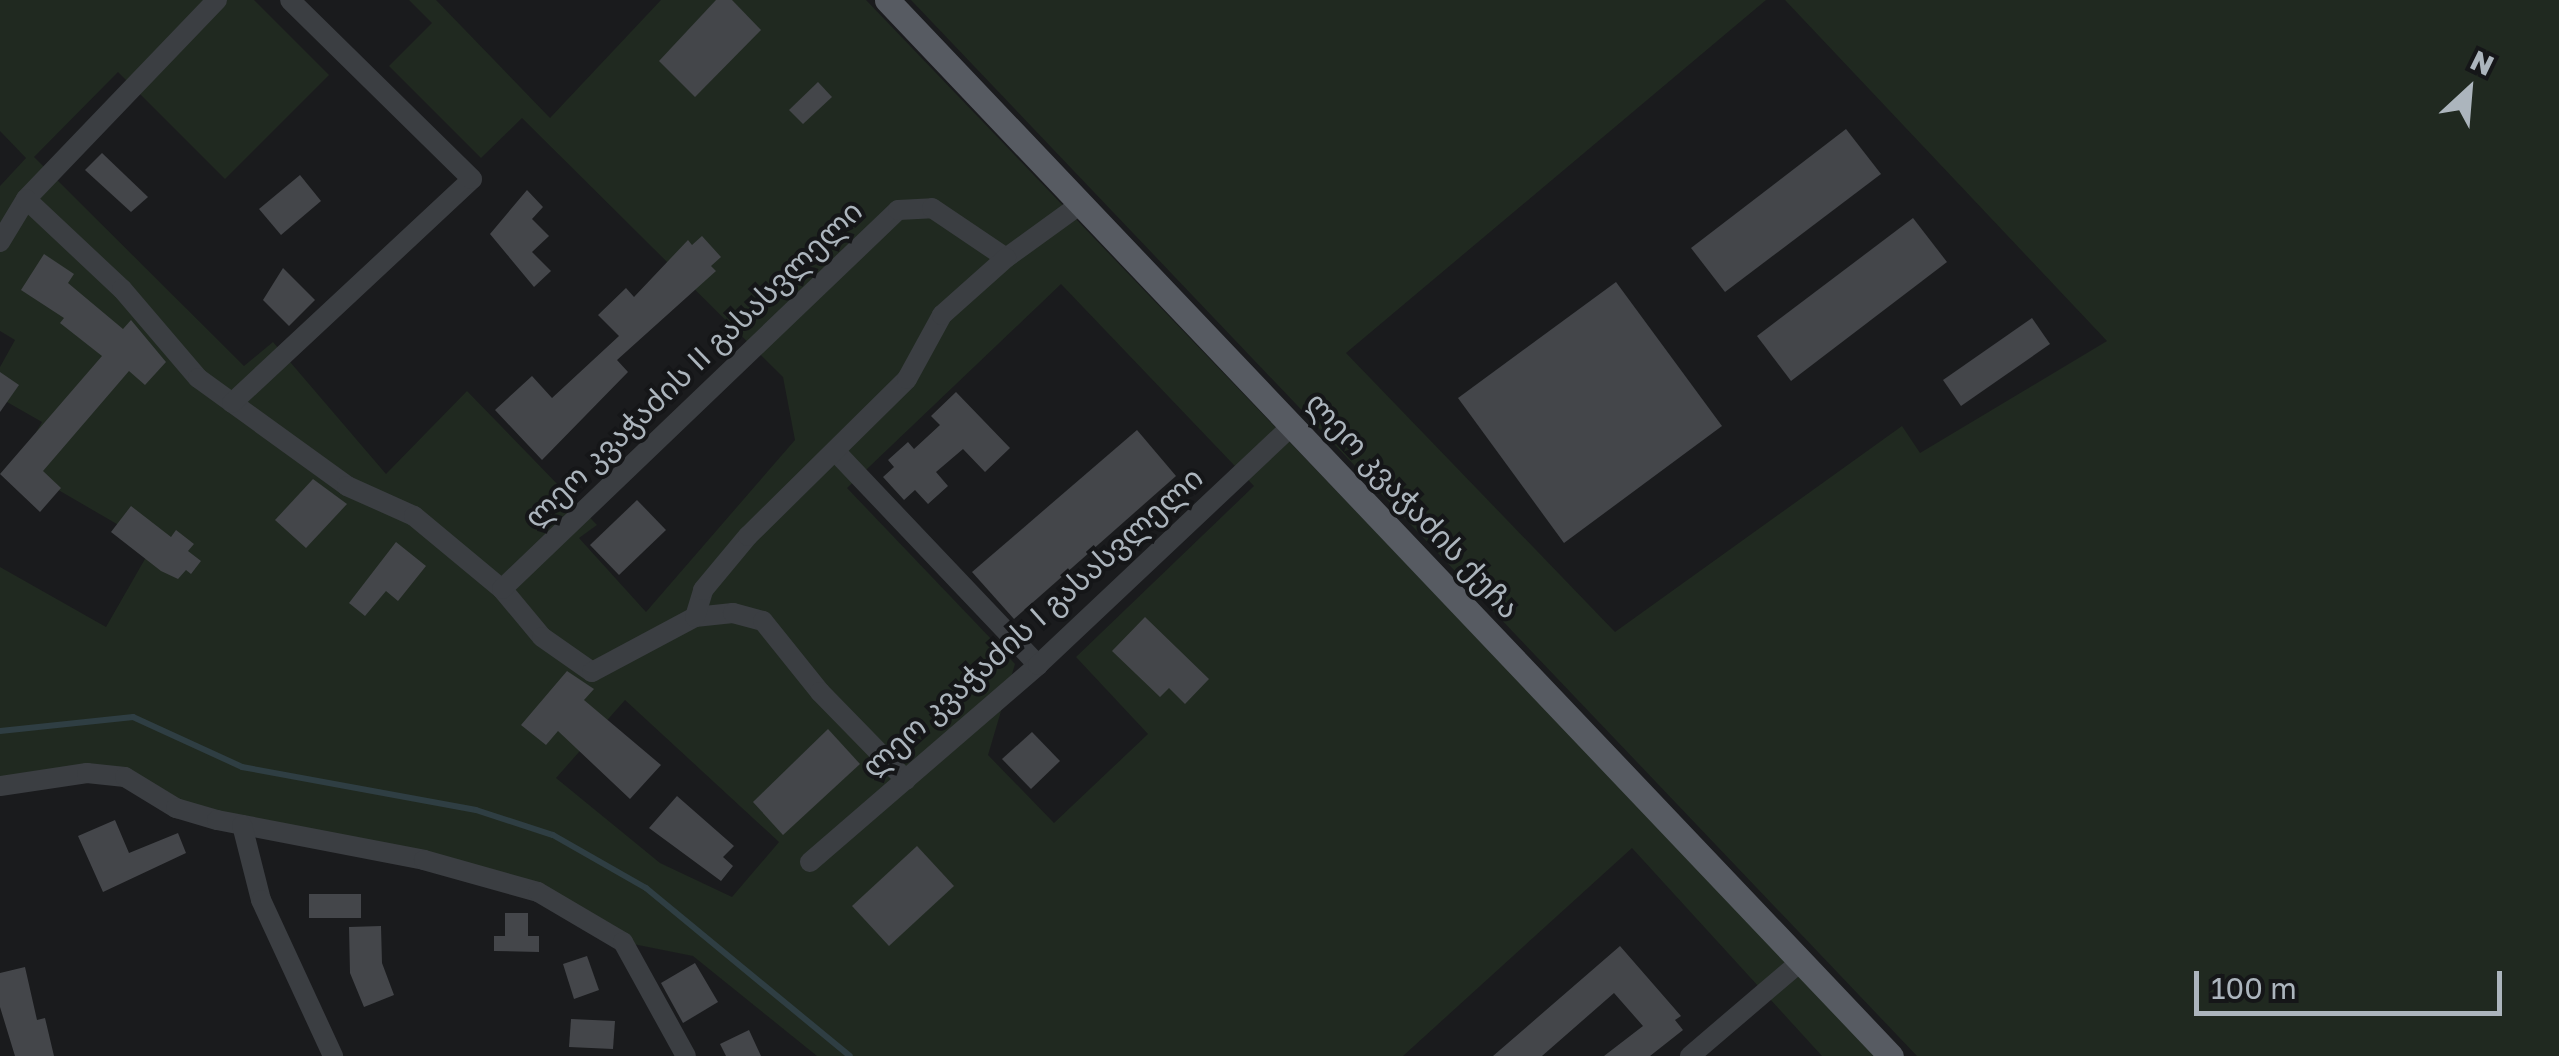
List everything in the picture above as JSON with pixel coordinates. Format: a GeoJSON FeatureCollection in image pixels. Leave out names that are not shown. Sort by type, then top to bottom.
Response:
{"type":"FeatureCollection","features":[{"type":"Feature","properties":{"kind":"main road","name":"ლეო კვაჭაძის ქუჩა"},"geometry":{"type":"LineString","coordinates":[[887,0],[1892,1056]]}},
{"type":"Feature","properties":{"kind":"street"},"geometry":{"type":"LineString","coordinates":[[0,242],[26,199],[217,0]]}},
{"type":"Feature","properties":{"kind":"street"},"geometry":{"type":"LineString","coordinates":[[232,403],[472,179],[290,0]]}},
{"type":"Feature","properties":{"kind":"street"},"geometry":{"type":"LineString","coordinates":[[26,199],[122,289],[198,378],[347,486],[414,516],[502,589],[542,637],[592,672],[695,617],[733,613],[763,621],[820,692],[906,780]]}},
{"type":"Feature","properties":{"kind":"street"},"geometry":{"type":"LineString","coordinates":[[695,617],[703,590],[748,536],[907,379],[942,315],[1006,258],[1082,203]]}},
{"type":"Feature","properties":{"kind":"street","name":"ლეო კვაჭაძის II გასასვლელი"},"geometry":{"type":"LineString","coordinates":[[502,589],[898,210],[932,208],[1006,258]]}},
{"type":"Feature","properties":{"kind":"street","name":"ლეო კვაჭაძის I გასასვლელი"},"geometry":{"type":"LineString","coordinates":[[810,862],[1038,665],[1292,425]]}},
{"type":"Feature","properties":{"kind":"street"},"geometry":{"type":"LineString","coordinates":[[836,452],[1038,665]]}},
{"type":"Feature","properties":{"kind":"street"},"geometry":{"type":"LineString","coordinates":[[0,786],[87,773],[125,777],[176,808],[242,825],[424,860],[538,892],[623,942],[686,1056]]}},
{"type":"Feature","properties":{"kind":"street"},"geometry":{"type":"LineString","coordinates":[[242,825],[261,900],[332,1056]]}},
{"type":"Feature","properties":{"kind":"street"},"geometry":{"type":"LineString","coordinates":[[1690,1056],[1800,962]]}},
{"type":"Feature","properties":{"kind":"shaded area"},"geometry":{"type":"Polygon","coordinates":[[[0,0],[254,0],[329,75],[225,179],[118,72],[34,157],[244,366],[273,342],[386,474],[467,391],[597,525],[579,538],[646,612],[795,440],[783,377],[522,118],[481,158],[389,66],[432,23],[409,0],[436,0],[550,118],[661,0],[866,0],[1878,1056],[1822,1056],[1632,848],[1403,1056],[817,1056],[693,956],[623,942],[538,892],[217,820],[125,777],[0,786],[0,567],[106,627],[153,545],[17,466],[42,422],[0,398],[0,367],[15,340],[0,331],[0,186],[26,158],[0,131],[0,0]],[[1061,284],[847,488],[1015,664],[988,755],[1054,823],[1148,734],[1076,657],[1254,486],[1061,284]],[[625,700],[556,778],[660,863],[732,897],[779,842],[625,700]]]}},
{"type":"Feature","properties":{"kind":"shaded area"},"geometry":{"type":"Polygon","coordinates":[[[911,0],[1766,0],[1346,353],[1615,632],[1902,426],[1920,453],[2107,341],[1785,0],[2559,0],[2559,1056],[1917,1056],[911,0]]]}},
{"type":"Feature","properties":{"kind":"building"},"geometry":{"type":"Polygon","coordinates":[[[716,0],[732,0],[761,30],[695,97],[659,61],[716,0]]]}},
{"type":"Feature","properties":{"kind":"building"},"geometry":{"type":"Polygon","coordinates":[[[818,82],[832,97],[803,124],[789,110],[818,82]]]}},
{"type":"Feature","properties":{"kind":"building"},"geometry":{"type":"Polygon","coordinates":[[[1846,129],[1881,174],[1725,292],[1691,248],[1846,129]]]}},
{"type":"Feature","properties":{"kind":"building"},"geometry":{"type":"Polygon","coordinates":[[[102,153],[148,197],[131,212],[85,170],[102,153]]]}},
{"type":"Feature","properties":{"kind":"building"},"geometry":{"type":"Polygon","coordinates":[[[300,175],[321,201],[281,235],[259,209],[300,175]]]}},
{"type":"Feature","properties":{"kind":"building"},"geometry":{"type":"Polygon","coordinates":[[[527,190],[543,207],[532,219],[549,236],[532,252],[551,271],[534,287],[490,234],[527,190]]]}},
{"type":"Feature","properties":{"kind":"building"},"geometry":{"type":"Polygon","coordinates":[[[1913,218],[1947,262],[1791,381],[1757,336],[1913,218]]]}},
{"type":"Feature","properties":{"kind":"building"},"geometry":{"type":"Polygon","coordinates":[[[702,236],[721,257],[711,266],[716,271],[617,360],[628,372],[542,460],[495,410],[532,376],[552,398],[619,336],[598,315],[626,288],[634,297],[688,240],[692,245],[702,236]]]}},
{"type":"Feature","properties":{"kind":"building"},"geometry":{"type":"Polygon","coordinates":[[[44,254],[74,274],[68,283],[123,329],[131,320],[166,362],[145,385],[129,371],[43,471],[61,488],[40,512],[0,474],[102,356],[60,323],[64,318],[21,290],[44,254]]]}},
{"type":"Feature","properties":{"kind":"building"},"geometry":{"type":"Polygon","coordinates":[[[283,268],[315,300],[289,326],[263,300],[283,268]]]}},
{"type":"Feature","properties":{"kind":"building"},"geometry":{"type":"Polygon","coordinates":[[[1616,282],[1722,426],[1564,543],[1458,398],[1616,282]]]}},
{"type":"Feature","properties":{"kind":"building"},"geometry":{"type":"Polygon","coordinates":[[[2032,318],[2050,344],[1961,406],[1943,380],[2032,318]]]}},
{"type":"Feature","properties":{"kind":"building"},"geometry":{"type":"Polygon","coordinates":[[[0,372],[19,385],[0,412],[0,372]]]}},
{"type":"Feature","properties":{"kind":"building"},"geometry":{"type":"Polygon","coordinates":[[[956,392],[1010,448],[985,472],[963,449],[936,472],[948,486],[928,504],[915,490],[904,500],[883,477],[894,467],[888,460],[908,442],[914,449],[940,425],[931,416],[956,392]]]}},
{"type":"Feature","properties":{"kind":"building"},"geometry":{"type":"Polygon","coordinates":[[[1137,430],[1176,476],[1014,619],[972,572],[1137,430]]]}},
{"type":"Feature","properties":{"kind":"building"},"geometry":{"type":"Polygon","coordinates":[[[313,479],[347,504],[306,548],[275,520],[313,479]]]}},
{"type":"Feature","properties":{"kind":"building"},"geometry":{"type":"Polygon","coordinates":[[[637,500],[666,530],[619,575],[590,545],[637,500]]]}},
{"type":"Feature","properties":{"kind":"building"},"geometry":{"type":"Polygon","coordinates":[[[131,506],[171,537],[176,530],[194,544],[188,551],[201,561],[191,574],[186,570],[178,579],[161,571],[111,532],[131,506]]]}},
{"type":"Feature","properties":{"kind":"building"},"geometry":{"type":"Polygon","coordinates":[[[396,542],[426,566],[398,601],[386,591],[365,616],[349,603],[396,542]]]}},
{"type":"Feature","properties":{"kind":"building"},"geometry":{"type":"Polygon","coordinates":[[[1145,617],[1209,679],[1185,704],[1169,688],[1160,697],[1112,651],[1145,617]]]}},
{"type":"Feature","properties":{"kind":"building"},"geometry":{"type":"Polygon","coordinates":[[[567,671],[594,689],[584,700],[661,765],[630,799],[558,731],[546,745],[521,725],[567,671]]]}},
{"type":"Feature","properties":{"kind":"building"},"geometry":{"type":"Polygon","coordinates":[[[828,729],[860,764],[783,835],[753,802],[828,729]]]}},
{"type":"Feature","properties":{"kind":"building"},"geometry":{"type":"Polygon","coordinates":[[[1032,732],[1060,761],[1031,789],[1002,759],[1032,732]]]}},
{"type":"Feature","properties":{"kind":"building"},"geometry":{"type":"Polygon","coordinates":[[[677,796],[734,846],[723,857],[733,866],[721,881],[649,828],[677,796]]]}},
{"type":"Feature","properties":{"kind":"building"},"geometry":{"type":"Polygon","coordinates":[[[115,820],[129,853],[178,833],[186,853],[103,892],[78,836],[115,820]]]}},
{"type":"Feature","properties":{"kind":"building"},"geometry":{"type":"Polygon","coordinates":[[[917,846],[954,886],[889,946],[852,906],[917,846]]]}},
{"type":"Feature","properties":{"kind":"building"},"geometry":{"type":"Polygon","coordinates":[[[309,894],[361,894],[361,918],[309,918],[309,894]]]}},
{"type":"Feature","properties":{"kind":"building"},"geometry":{"type":"Polygon","coordinates":[[[505,913],[528,913],[528,936],[539,936],[539,952],[494,951],[494,936],[505,936],[505,913]]]}},
{"type":"Feature","properties":{"kind":"building"},"geometry":{"type":"Polygon","coordinates":[[[381,926],[382,963],[394,995],[364,1007],[350,973],[349,927],[381,926]]]}},
{"type":"Feature","properties":{"kind":"building"},"geometry":{"type":"Polygon","coordinates":[[[1620,946],[1681,1016],[1675,1020],[1683,1030],[1650,1056],[1604,1056],[1643,1026],[1614,993],[1542,1056],[1493,1056],[1620,946]]]}},
{"type":"Feature","properties":{"kind":"building"},"geometry":{"type":"Polygon","coordinates":[[[587,956],[599,990],[574,999],[563,964],[587,956]]]}},
{"type":"Feature","properties":{"kind":"building"},"geometry":{"type":"Polygon","coordinates":[[[695,963],[718,1002],[683,1023],[661,983],[695,963]]]}},
{"type":"Feature","properties":{"kind":"building"},"geometry":{"type":"Polygon","coordinates":[[[25,967],[37,1020],[45,1018],[54,1056],[15,1056],[0,1007],[0,973],[25,967]]]}},
{"type":"Feature","properties":{"kind":"building"},"geometry":{"type":"Polygon","coordinates":[[[571,1019],[615,1021],[613,1049],[569,1047],[571,1019]]]}},
{"type":"Feature","properties":{"kind":"building"},"geometry":{"type":"Polygon","coordinates":[[[749,1030],[761,1056],[726,1056],[720,1044],[749,1030]]]}},
{"type":"Feature","properties":{"kind":"waterway"},"geometry":{"type":"LineString","coordinates":[[0,731],[133,717],[242,767],[476,810],[553,835],[646,888],[850,1056]]}}]}
